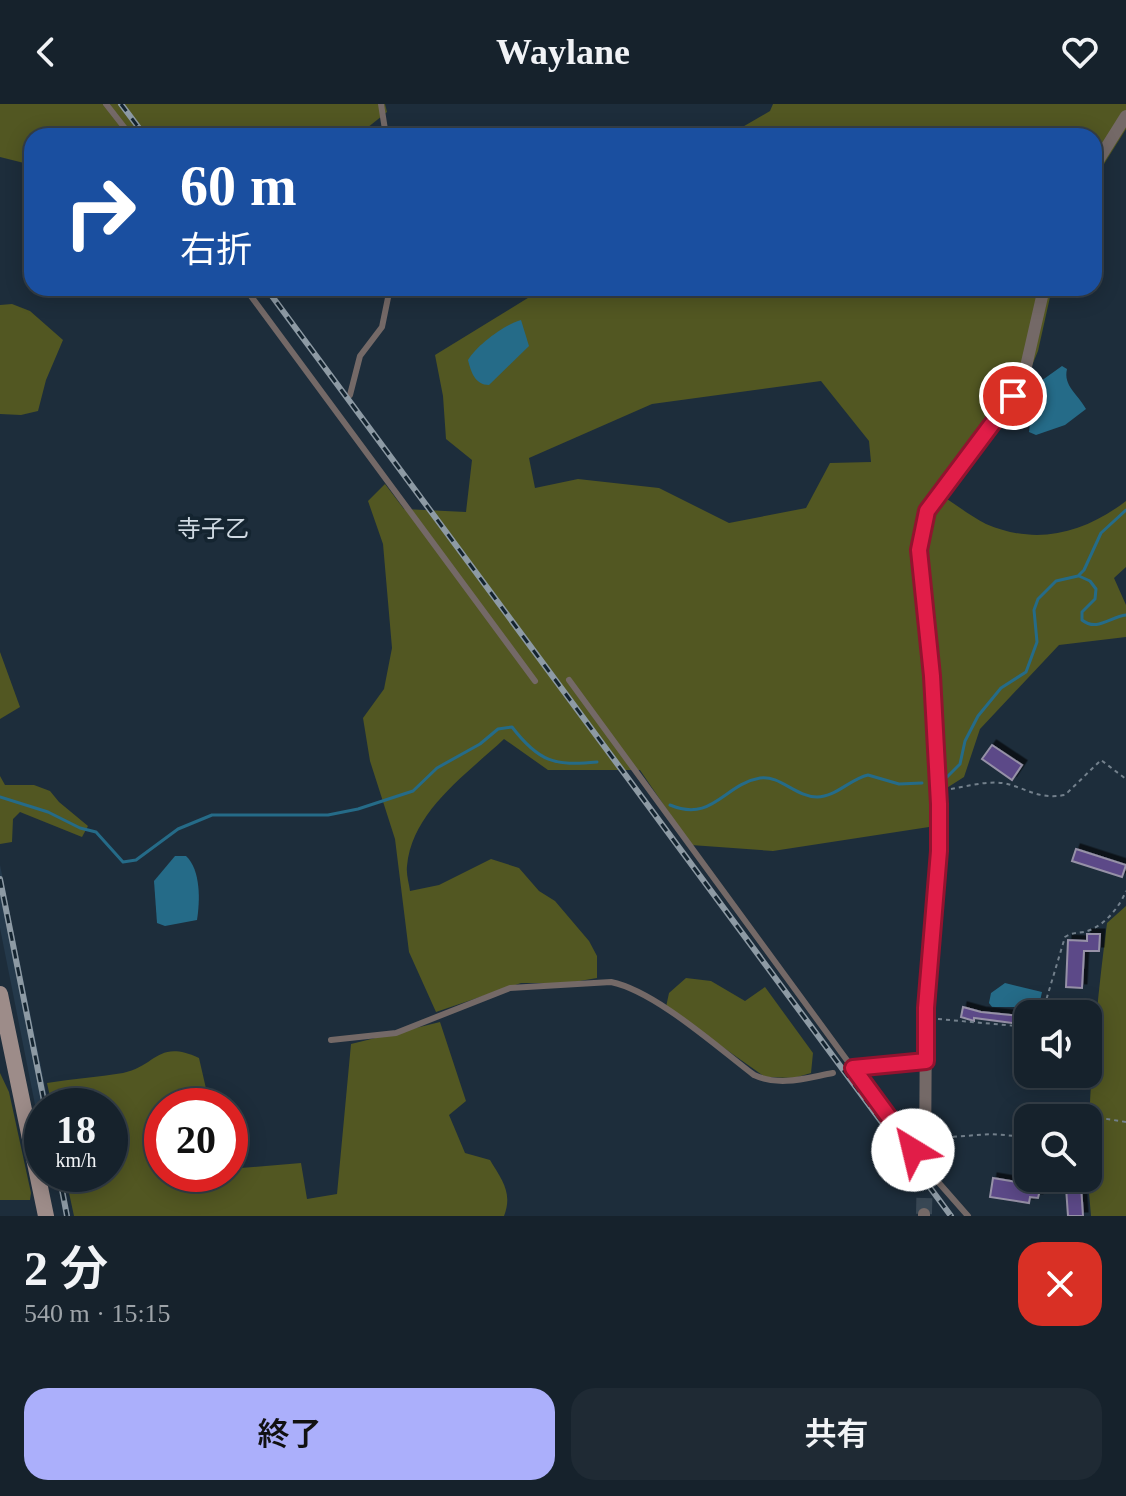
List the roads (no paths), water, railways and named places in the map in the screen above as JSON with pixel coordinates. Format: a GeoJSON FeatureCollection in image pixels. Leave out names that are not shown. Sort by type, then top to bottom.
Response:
{"type":"FeatureCollection","features":[{"type":"Feature","properties":{"kind":"main road"},"geometry":{"type":"LineString","coordinates":[[0,994],[46,1216]]}},
{"type":"Feature","properties":{"kind":"street"},"geometry":{"type":"LineString","coordinates":[[1102,154],[1126,116]]}},
{"type":"Feature","properties":{"kind":"street"},"geometry":{"type":"LineString","coordinates":[[925,1167],[926,1018],[939,851],[932,676],[919,550],[922,527],[927,511],[1013,396],[1031,351],[1042,296]]}},
{"type":"Feature","properties":{"kind":"lane"},"geometry":{"type":"LineString","coordinates":[[106,104],[125,128]]}},
{"type":"Feature","properties":{"kind":"lane"},"geometry":{"type":"LineString","coordinates":[[381,104],[385,128]]}},
{"type":"Feature","properties":{"kind":"lane"},"geometry":{"type":"LineString","coordinates":[[251,296],[343,414],[535,681]]}},
{"type":"Feature","properties":{"kind":"lane"},"geometry":{"type":"LineString","coordinates":[[350,395],[360,356],[382,327],[388,296]]}},
{"type":"Feature","properties":{"kind":"lane"},"geometry":{"type":"LineString","coordinates":[[569,680],[850,1068],[925,1167],[968,1216]]}},
{"type":"Feature","properties":{"kind":"lane"},"geometry":{"type":"LineString","coordinates":[[331,1040],[396,1033],[510,988],[611,982],[624,985],[666,1010],[754,1075],[767,1081],[789,1081],[833,1073]]}},
{"type":"Feature","properties":{"kind":"lane"},"geometry":{"type":"LineString","coordinates":[[850,1068],[926,1061]]}},
{"type":"Feature","properties":{"kind":"water"},"geometry":{"type":"Polygon","coordinates":[[[521,320],[529,346],[489,385],[480,383],[472,373],[468,360],[492,336],[521,320]]]}},
{"type":"Feature","properties":{"kind":"water"},"geometry":{"type":"Polygon","coordinates":[[[1062,366],[1067,369],[1069,385],[1086,409],[1065,425],[1036,435],[1029,432],[1034,386],[1062,366]]]}},
{"type":"Feature","properties":{"kind":"water"},"geometry":{"type":"Polygon","coordinates":[[[175,856],[186,856],[197,877],[197,920],[165,926],[157,923],[154,881],[175,856]]]}},
{"type":"Feature","properties":{"kind":"water"},"geometry":{"type":"Polygon","coordinates":[[[1005,983],[1042,992],[1040,1000],[1014,1000],[1014,1007],[992,1007],[989,1003],[991,993],[1005,983]]]}},
{"type":"Feature","properties":{"kind":"waterway"},"geometry":{"type":"LineString","coordinates":[[947,777],[960,764],[965,741],[978,716],[1001,688],[1026,672],[1037,642],[1034,610],[1038,599],[1056,581],[1078,576],[1084,570],[1101,533],[1126,510]]}},
{"type":"Feature","properties":{"kind":"waterway"},"geometry":{"type":"LineString","coordinates":[[1079,576],[1090,581],[1096,589],[1095,599],[1082,612],[1082,620],[1093,625],[1126,615]]}},
{"type":"Feature","properties":{"kind":"waterway"},"geometry":{"type":"LineString","coordinates":[[0,797],[96,832],[123,862],[136,860],[178,829],[212,815],[328,815],[413,791],[437,768],[480,744],[498,729],[512,727],[531,748],[548,759],[569,763],[597,762]]}},
{"type":"Feature","properties":{"kind":"waterway"},"geometry":{"type":"LineString","coordinates":[[670,805],[685,809],[708,806],[737,787],[760,778],[774,780],[802,794],[817,797],[868,775],[899,784],[922,783]]}},
{"type":"Feature","properties":{"kind":"tunnel"},"geometry":{"type":"LineString","coordinates":[[924,1214],[925,1167]]}},
{"type":"Feature","properties":{"kind":"railway"},"geometry":{"type":"LineString","coordinates":[[121,104],[139,128]]}},
{"type":"Feature","properties":{"kind":"railway"},"geometry":{"type":"LineString","coordinates":[[272,296],[951,1216]]}},
{"type":"Feature","properties":{"kind":"railway"},"geometry":{"type":"LineString","coordinates":[[0,879],[41,1088]]}},
{"type":"Feature","properties":{"kind":"railway"},"geometry":{"type":"LineString","coordinates":[[62,1192],[67,1216]]}},
{"type":"Feature","properties":{"kind":"district","name":"寺子乙"},"geometry":{"type":"Point","coordinates":[213,529]}}]}
